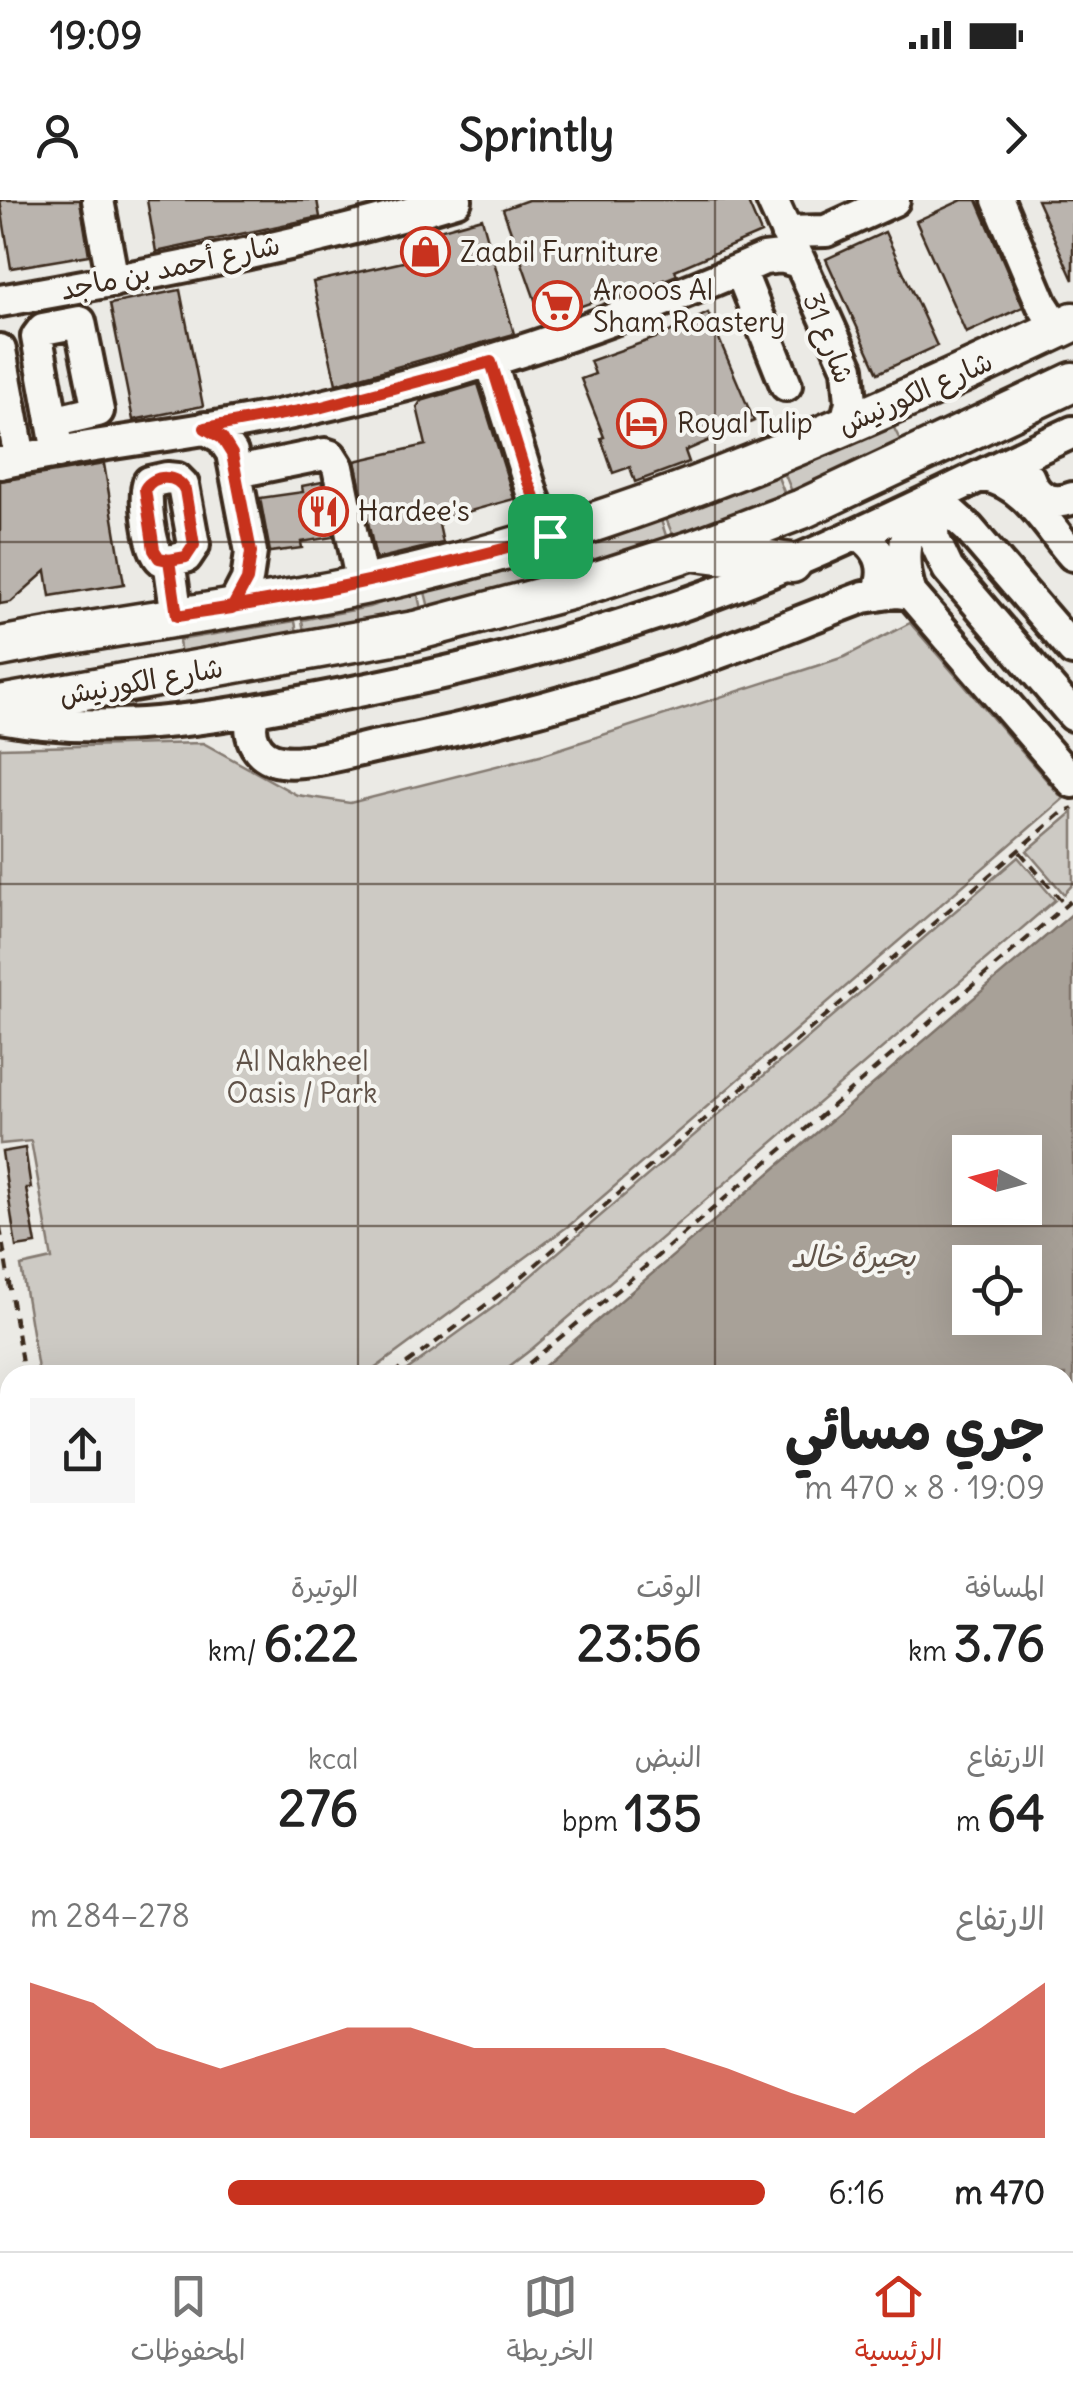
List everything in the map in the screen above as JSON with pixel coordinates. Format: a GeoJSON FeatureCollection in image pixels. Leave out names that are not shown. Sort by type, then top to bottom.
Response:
{"type":"FeatureCollection","features":[{"type":"Feature","properties":{"kind":"main road","name":"شارع الكورنيش"},"geometry":{"type":"LineString","coordinates":[[0,646],[362,584],[550,536],[728,474],[1065,325]]}},
{"type":"Feature","properties":{"kind":"main road","name":"شارع الكورنيش"},"geometry":{"type":"LineString","coordinates":[[0,705],[415,631],[570,590],[692,550],[834,496],[1073,382]]}},
{"type":"Feature","properties":{"kind":"main road"},"geometry":{"type":"LineString","coordinates":[[692,550],[792,564]]}},
{"type":"Feature","properties":{"kind":"main road"},"geometry":{"type":"LineString","coordinates":[[149,680],[137,665],[138,652],[146,642],[210,628],[232,608]]}},
{"type":"Feature","properties":{"kind":"street"},"geometry":{"type":"LineString","coordinates":[[98,200],[114,281]]}},
{"type":"Feature","properties":{"kind":"street","name":"شارع أحمد بن ماجد"},"geometry":{"type":"LineString","coordinates":[[0,302],[340,231],[456,200]]}},
{"type":"Feature","properties":{"kind":"street","name":"شارع 31"},"geometry":{"type":"LineString","coordinates":[[772,200],[848,368],[852,391],[846,423]]}},
{"type":"Feature","properties":{"kind":"street"},"geometry":{"type":"LineString","coordinates":[[786,232],[826,230],[894,200]]}},
{"type":"Feature","properties":{"kind":"street"},"geometry":{"type":"LineString","coordinates":[[998,200],[1042,304],[1065,325]]}},
{"type":"Feature","properties":{"kind":"street"},"geometry":{"type":"LineString","coordinates":[[0,350],[10,460],[322,407],[562,340],[772,258],[798,262]]}},
{"type":"Feature","properties":{"kind":"street"},"geometry":{"type":"LineString","coordinates":[[740,270],[786,385]]}},
{"type":"Feature","properties":{"kind":"street"},"geometry":{"type":"LineString","coordinates":[[491,362],[528,482],[550,536]]}},
{"type":"Feature","properties":{"kind":"street"},"geometry":{"type":"LineString","coordinates":[[52,422],[58,453]]}},
{"type":"Feature","properties":{"kind":"street"},"geometry":{"type":"LineString","coordinates":[[205,428],[228,445],[237,472],[251,562],[247,580],[232,608]]}},
{"type":"Feature","properties":{"kind":"street"},"geometry":{"type":"LineString","coordinates":[[0,717],[59,725],[170,722],[255,710],[473,667],[550,647],[680,606],[792,564],[1073,432]]}},
{"type":"Feature","properties":{"kind":"street"},"geometry":{"type":"LineString","coordinates":[[1032,451],[1029,476],[1051,499],[1065,546]]}},
{"type":"Feature","properties":{"kind":"street"},"geometry":{"type":"LineString","coordinates":[[237,472],[325,454],[332,456],[338,467],[362,584]]}},
{"type":"Feature","properties":{"kind":"street"},"geometry":{"type":"LineString","coordinates":[[974,481],[1010,484],[1051,499]]}},
{"type":"Feature","properties":{"kind":"street"},"geometry":{"type":"LineString","coordinates":[[968,528],[962,500],[974,481]]}},
{"type":"Feature","properties":{"kind":"street"},"geometry":{"type":"LineString","coordinates":[[928,502],[968,528],[1073,650]]}},
{"type":"Feature","properties":{"kind":"street"},"geometry":{"type":"LineString","coordinates":[[928,502],[904,538],[904,576],[911,594],[1073,782]]}},
{"type":"Feature","properties":{"kind":"street"},"geometry":{"type":"LineString","coordinates":[[928,502],[933,537],[948,569],[1073,715]]}},
{"type":"Feature","properties":{"kind":"street"},"geometry":{"type":"LineString","coordinates":[[858,534],[880,556],[884,575],[878,594]]}},
{"type":"Feature","properties":{"kind":"street"},"geometry":{"type":"LineString","coordinates":[[169,560],[177,616]]}},
{"type":"Feature","properties":{"kind":"street"},"geometry":{"type":"LineString","coordinates":[[255,710],[250,732],[262,753],[293,762],[472,726],[609,689],[878,594],[911,594]]}},
{"type":"Feature","properties":{"kind":"path"},"geometry":{"type":"LineString","coordinates":[[405,1365],[512,1286],[1018,850],[1073,808]]}},
{"type":"Feature","properties":{"kind":"path"},"geometry":{"type":"LineString","coordinates":[[1018,850],[1066,905]]}},
{"type":"Feature","properties":{"kind":"path"},"geometry":{"type":"LineString","coordinates":[[526,1365],[1073,899]]}},
{"type":"Feature","properties":{"kind":"path"},"geometry":{"type":"LineString","coordinates":[[0,1227],[22,1365]]}},
{"type":"Feature","properties":{"kind":"green space"},"geometry":{"type":"Polygon","coordinates":[[[890,420],[902,444],[793,494],[783,470],[890,420]]]}},
{"type":"Feature","properties":{"kind":"green space"},"geometry":{"type":"Polygon","coordinates":[[[776,472],[786,497],[675,541],[665,516],[776,472]]]}},
{"type":"Feature","properties":{"kind":"green space"},"geometry":{"type":"Polygon","coordinates":[[[660,517],[668,542],[553,580],[545,554],[660,517]]]}},
{"type":"Feature","properties":{"kind":"green space"},"geometry":{"type":"Polygon","coordinates":[[[538,556],[545,582],[430,612],[424,588],[538,556]]]}},
{"type":"Feature","properties":{"kind":"green space"},"geometry":{"type":"Polygon","coordinates":[[[417,591],[422,614],[305,638],[302,620],[369,607],[417,591]]]}},
{"type":"Feature","properties":{"kind":"green space"},"geometry":{"type":"Polygon","coordinates":[[[295,621],[298,639],[181,658],[179,640],[295,621]]]}},
{"type":"Feature","properties":{"kind":"green space","name":"Al Nakheel Oasis / Park"},"geometry":{"type":"Polygon","coordinates":[[[910,623],[1063,799],[571,1224],[380,1365],[37,1365],[21,1266],[52,1259],[31,1141],[0,1144],[0,748],[203,743],[297,795],[350,803],[544,754],[844,657],[910,623]]]}},
{"type":"Feature","properties":{"kind":"green space"},"geometry":{"type":"Polygon","coordinates":[[[1073,812],[1073,884],[1064,894],[1027,851],[1073,812]]]}},
{"type":"Feature","properties":{"kind":"green space"},"geometry":{"type":"Polygon","coordinates":[[[1018,857],[1055,900],[511,1365],[414,1365],[498,1304],[1018,857]]]}},
{"type":"Feature","properties":{"kind":"water","name":"بحيرة خالد"},"geometry":{"type":"Polygon","coordinates":[[[1073,913],[1073,1365],[546,1365],[1073,913]]]}},
{"type":"Feature","properties":{"kind":"building"},"geometry":{"type":"Polygon","coordinates":[[[0,200],[80,200],[89,255],[11,268],[0,200]]]}},
{"type":"Feature","properties":{"kind":"building"},"geometry":{"type":"Polygon","coordinates":[[[147,200],[317,200],[320,217],[156,252],[147,200]]]}},
{"type":"Feature","properties":{"kind":"building"},"geometry":{"type":"Polygon","coordinates":[[[528,200],[747,200],[761,233],[675,270],[677,275],[542,320],[503,209],[528,200]]]}},
{"type":"Feature","properties":{"kind":"building"},"geometry":{"type":"Polygon","coordinates":[[[962,200],[977,200],[1023,307],[966,333],[916,221],[962,200]]]}},
{"type":"Feature","properties":{"kind":"building"},"geometry":{"type":"Polygon","coordinates":[[[1037,200],[1073,200],[1073,280],[1037,200]]]}},
{"type":"Feature","properties":{"kind":"building"},"geometry":{"type":"Polygon","coordinates":[[[482,218],[514,334],[336,384],[313,282],[412,260],[406,239],[482,218]]]}},
{"type":"Feature","properties":{"kind":"building"},"geometry":{"type":"Polygon","coordinates":[[[885,232],[937,346],[878,373],[826,259],[885,232]]]}},
{"type":"Feature","properties":{"kind":"building"},"geometry":{"type":"Polygon","coordinates":[[[180,290],[203,406],[133,420],[110,304],[180,290]]]}},
{"type":"Feature","properties":{"kind":"building"},"geometry":{"type":"Polygon","coordinates":[[[708,313],[754,421],[685,451],[689,462],[635,482],[630,467],[613,473],[601,438],[604,437],[581,379],[595,374],[590,361],[661,336],[708,313]]]}},
{"type":"Feature","properties":{"kind":"building"},"geometry":{"type":"Polygon","coordinates":[[[478,384],[514,499],[438,520],[443,543],[376,559],[355,461],[426,445],[417,407],[421,401],[478,384]]]}},
{"type":"Feature","properties":{"kind":"building"},"geometry":{"type":"Polygon","coordinates":[[[104,464],[124,584],[50,596],[46,571],[11,602],[0,604],[0,481],[104,464]]]}},
{"type":"Feature","properties":{"kind":"building"},"geometry":{"type":"Polygon","coordinates":[[[322,482],[333,537],[301,542],[302,548],[270,552],[260,498],[303,492],[302,486],[322,482]]]}},
{"type":"Feature","properties":{"kind":"building"},"geometry":{"type":"Polygon","coordinates":[[[25,1148],[31,1188],[26,1188],[36,1244],[16,1247],[2,1152],[25,1148]]]}},
{"type":"Feature","properties":{"kind":"place","name":"Zaabil Furniture"},"geometry":{"type":"Point","coordinates":[425,252]}},
{"type":"Feature","properties":{"kind":"place","name":"Arooos Al Sham Roastery"},"geometry":{"type":"Point","coordinates":[558,306]}},
{"type":"Feature","properties":{"kind":"place","name":"Royal Tulip"},"geometry":{"type":"Point","coordinates":[642,423]}},
{"type":"Feature","properties":{"kind":"place","name":"Hardee's"},"geometry":{"type":"Point","coordinates":[323,511]}},
{"type":"Feature","properties":{"kind":"route"},"geometry":{"type":"LineString","coordinates":[[550,536],[414,574],[232,608],[177,616],[169,560],[162,560],[154,550],[145,489],[153,480],[172,478],[180,481],[185,490],[194,545],[186,557],[169,560],[177,616],[232,608],[247,580],[251,552],[232,454],[222,438],[205,428],[322,407],[491,362],[528,482],[550,536]]}}]}
